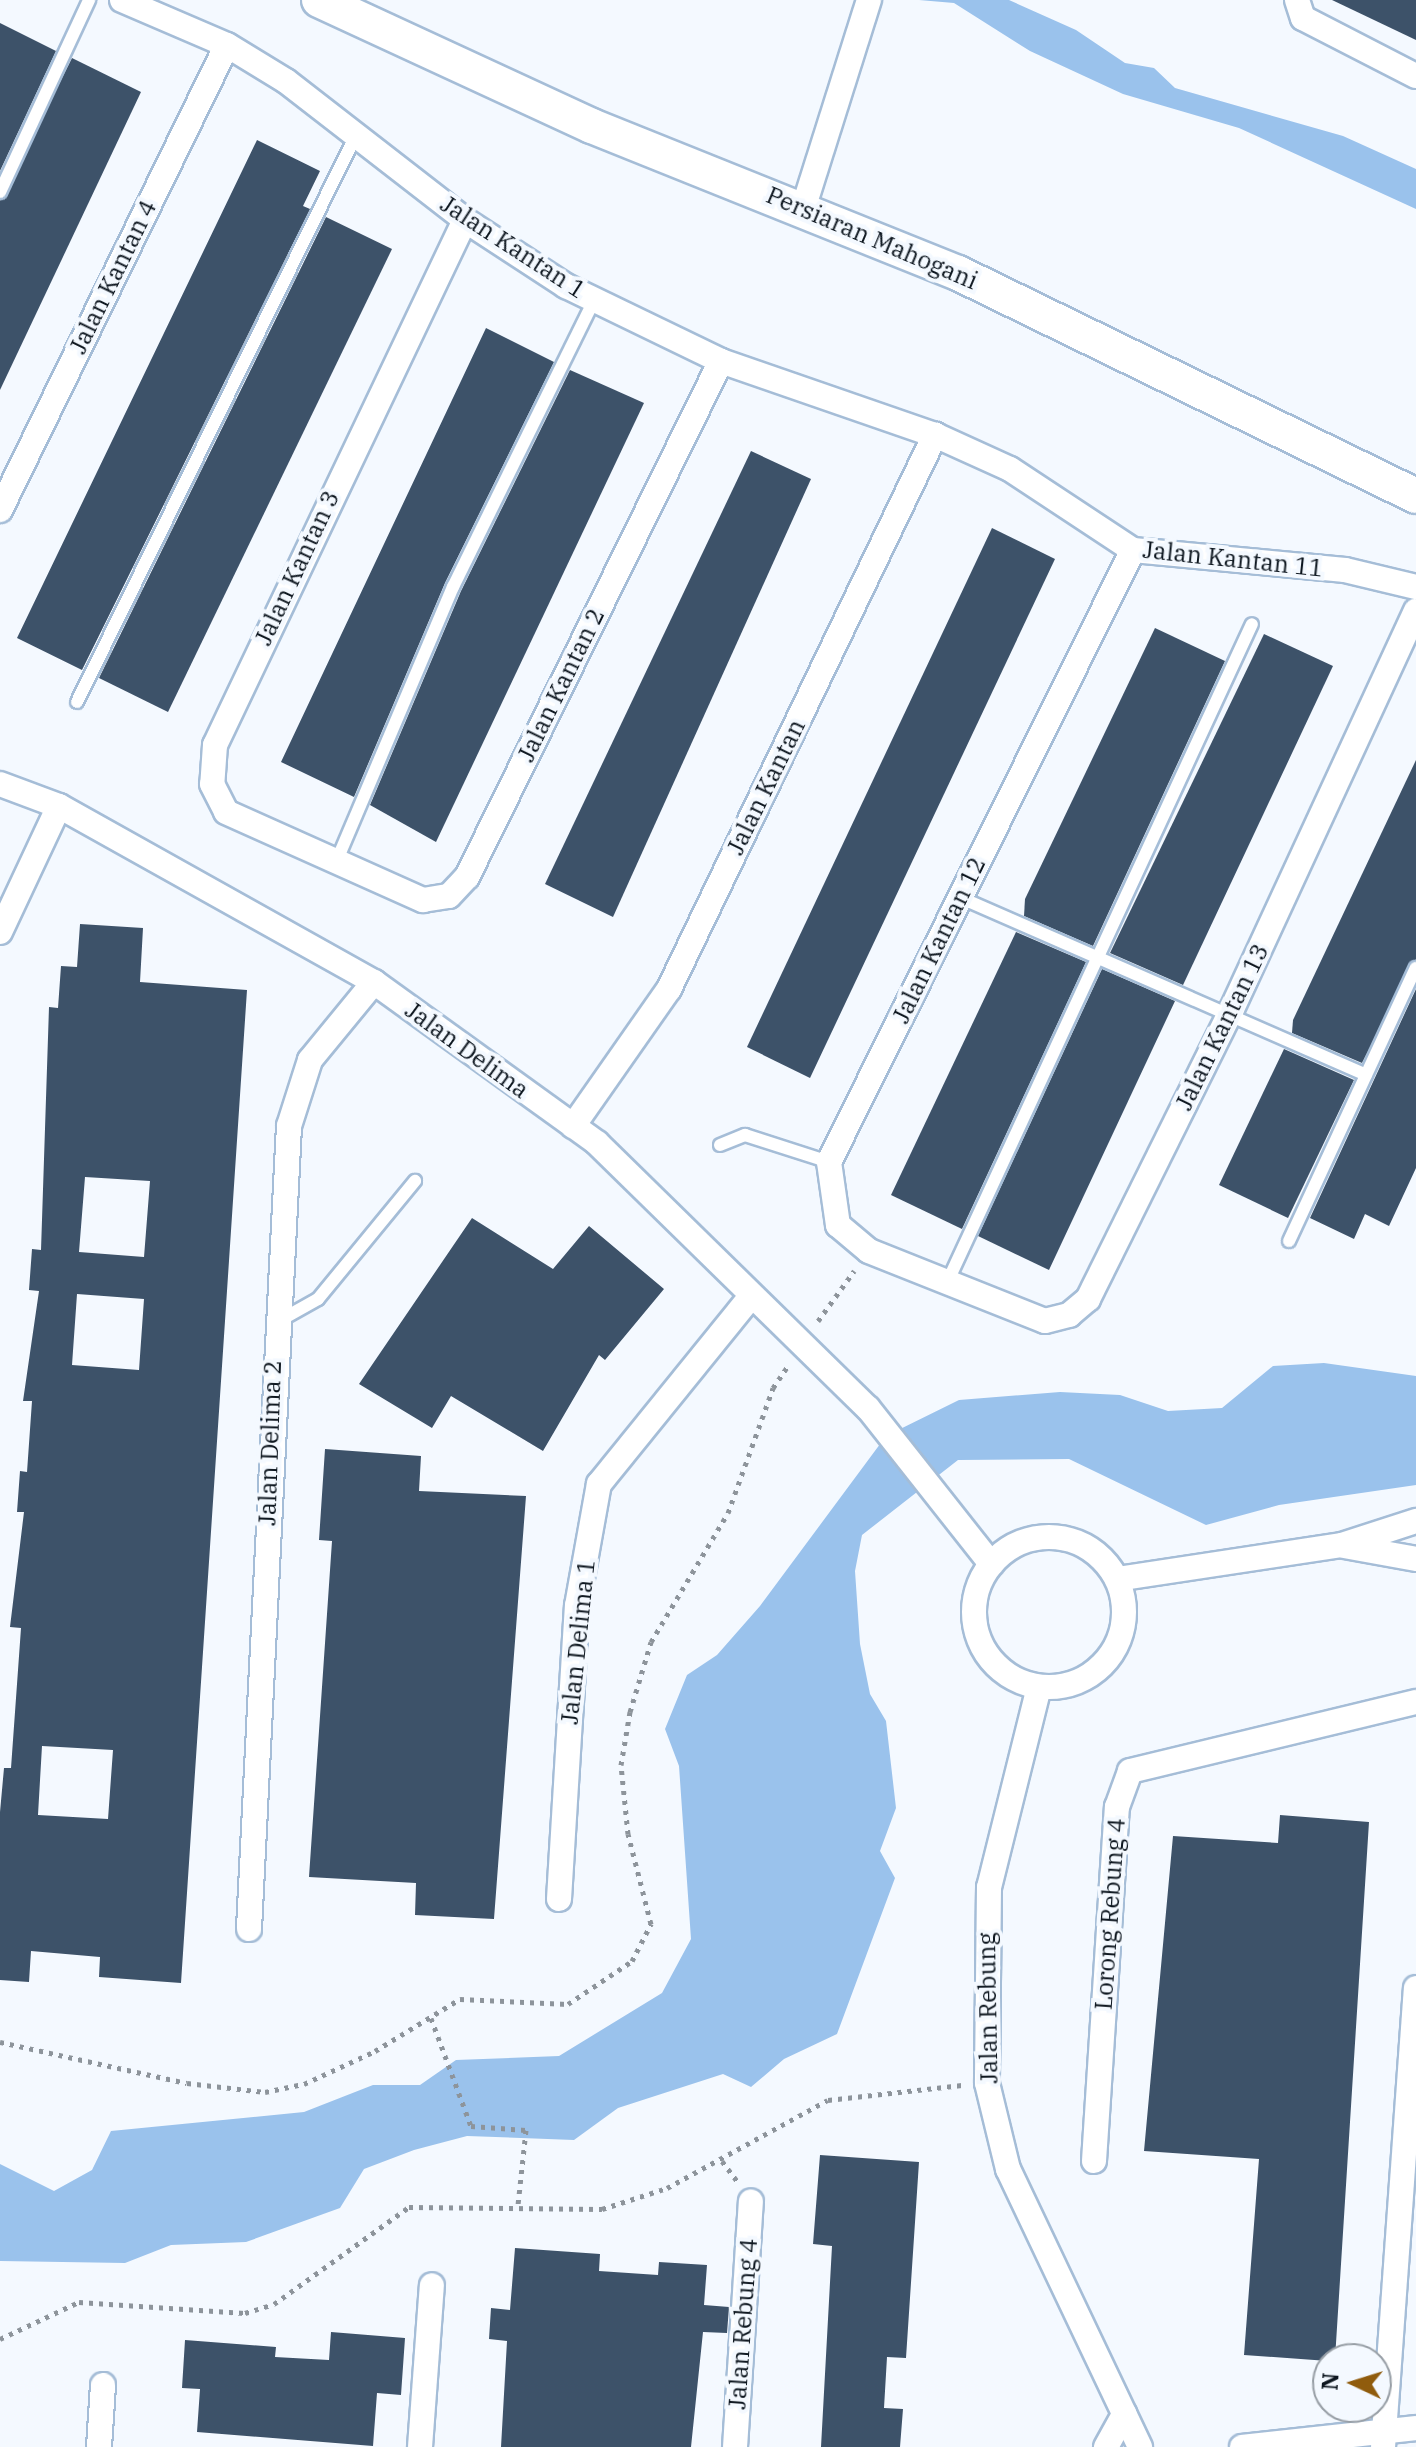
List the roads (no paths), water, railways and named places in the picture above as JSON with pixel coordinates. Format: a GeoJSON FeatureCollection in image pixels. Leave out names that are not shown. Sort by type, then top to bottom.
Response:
{"type":"FeatureCollection","features":[{"type":"Feature","properties":{"kind":"main road","name":"Persiaran Mahogani"},"geometry":{"type":"LineString","coordinates":[[319,0],[592,126],[804,206],[1416,496]]}},
{"type":"Feature","properties":{"kind":"street","name":"Jalan Kantan 1"},"geometry":{"type":"LineString","coordinates":[[122,0],[227,45],[356,135],[465,220],[594,301],[721,361],[935,435]]}},
{"type":"Feature","properties":{"kind":"street"},"geometry":{"type":"LineString","coordinates":[[804,206],[869,0]]}},
{"type":"Feature","properties":{"kind":"street"},"geometry":{"type":"LineString","coordinates":[[1297,0],[1303,18],[1416,76]]}},
{"type":"Feature","properties":{"kind":"street","name":"Jalan Kantan 4"},"geometry":{"type":"LineString","coordinates":[[0,510],[227,45]]}},
{"type":"Feature","properties":{"kind":"street","name":"Jalan Kantan 3"},"geometry":{"type":"LineString","coordinates":[[337,860],[226,812],[212,784],[215,745],[465,220]]}},
{"type":"Feature","properties":{"kind":"street","name":"Jalan Kantan 2"},"geometry":{"type":"LineString","coordinates":[[337,860],[423,900],[449,896],[467,877],[721,361]]}},
{"type":"Feature","properties":{"kind":"street","name":"Jalan Kantan 11"},"geometry":{"type":"LineString","coordinates":[[935,435],[1010,469],[1133,550],[1345,570],[1416,587]]}},
{"type":"Feature","properties":{"kind":"street","name":"Jalan Kantan"},"geometry":{"type":"LineString","coordinates":[[573,1126],[669,989],[935,435]]}},
{"type":"Feature","properties":{"kind":"street","name":"Jalan Kantan 12"},"geometry":{"type":"LineString","coordinates":[[829,1162],[1133,550]]}},
{"type":"Feature","properties":{"kind":"street","name":"Jalan Kantan 13"},"geometry":{"type":"LineString","coordinates":[[946,1285],[1045,1321],[1069,1315],[1088,1299],[1231,1011],[1416,611]]}},
{"type":"Feature","properties":{"kind":"street","name":"Jalan Delima"},"geometry":{"type":"LineString","coordinates":[[0,784],[59,806],[374,982],[573,1126],[868,1408],[948,1502],[991,1564]]}},
{"type":"Feature","properties":{"kind":"street"},"geometry":{"type":"LineString","coordinates":[[0,932],[59,806]]}},
{"type":"Feature","properties":{"kind":"street","name":"Jalan Delima 2"},"geometry":{"type":"LineString","coordinates":[[249,1929],[274,1323],[289,1126],[310,1060],[374,982]]}},
{"type":"Feature","properties":{"kind":"street"},"geometry":{"type":"LineString","coordinates":[[829,1162],[838,1225],[869,1251],[946,1285]]}},
{"type":"Feature","properties":{"kind":"street","name":"Jalan Delima 1"},"geometry":{"type":"LineString","coordinates":[[559,1899],[577,1606],[599,1484],[751,1296]]}},
{"type":"Feature","properties":{"kind":"street"},"geometry":{"type":"LineString","coordinates":[[1117,1579],[1342,1545],[1416,1521]]}},
{"type":"Feature","properties":{"kind":"street"},"geometry":{"type":"LineString","coordinates":[[1058,1537],[1103,1558],[1117,1579],[1124,1601],[1116,1646],[1084,1679],[1039,1687],[993,1662],[979,1639],[974,1613],[991,1564],[1010,1547],[1058,1537]]}},
{"type":"Feature","properties":{"kind":"street"},"geometry":{"type":"LineString","coordinates":[[1342,1545],[1416,1559]]}},
{"type":"Feature","properties":{"kind":"street","name":"Jalan Rebung"},"geometry":{"type":"LineString","coordinates":[[1039,1687],[989,1887],[987,2083],[1008,2169],[1140,2447]]}},
{"type":"Feature","properties":{"kind":"street","name":"Lorong Rebung 4"},"geometry":{"type":"LineString","coordinates":[[1094,2161],[1117,1807],[1130,1771],[1416,1702]]}},
{"type":"Feature","properties":{"kind":"street"},"geometry":{"type":"LineString","coordinates":[[1383,2439],[1416,1988]]}},
{"type":"Feature","properties":{"kind":"street","name":"Jalan Rebung 4"},"geometry":{"type":"LineString","coordinates":[[735,2447],[751,2202]]}},
{"type":"Feature","properties":{"kind":"street"},"geometry":{"type":"LineString","coordinates":[[420,2447],[432,2285]]}},
{"type":"Feature","properties":{"kind":"street"},"geometry":{"type":"LineString","coordinates":[[99,2447],[103,2385]]}},
{"type":"Feature","properties":{"kind":"street"},"geometry":{"type":"LineString","coordinates":[[1106,2447],[1124,2414]]}},
{"type":"Feature","properties":{"kind":"street"},"geometry":{"type":"LineString","coordinates":[[1242,2447],[1383,2439],[1416,2428]]}},
{"type":"Feature","properties":{"kind":"lane"},"geometry":{"type":"LineString","coordinates":[[0,192],[89,0]]}},
{"type":"Feature","properties":{"kind":"lane"},"geometry":{"type":"LineString","coordinates":[[77,702],[356,135]]}},
{"type":"Feature","properties":{"kind":"lane"},"geometry":{"type":"LineString","coordinates":[[337,860],[453,587],[594,301]]}},
{"type":"Feature","properties":{"kind":"lane"},"geometry":{"type":"LineString","coordinates":[[946,1285],[1252,624]]}},
{"type":"Feature","properties":{"kind":"lane"},"geometry":{"type":"LineString","coordinates":[[959,897],[1231,1011],[1366,1075]]}},
{"type":"Feature","properties":{"kind":"lane"},"geometry":{"type":"LineString","coordinates":[[1289,1241],[1416,968]]}},
{"type":"Feature","properties":{"kind":"lane"},"geometry":{"type":"LineString","coordinates":[[720,1145],[745,1135],[829,1162]]}},
{"type":"Feature","properties":{"kind":"lane"},"geometry":{"type":"LineString","coordinates":[[274,1323],[318,1299],[415,1181]]}},
{"type":"Feature","properties":{"kind":"water"},"geometry":{"type":"Polygon","coordinates":[[[919,0],[1009,0],[1076,30],[1125,63],[1154,68],[1175,88],[1343,136],[1416,169],[1416,209],[1239,128],[1123,94],[1030,51],[954,3],[919,0]]]}},
{"type":"Feature","properties":{"kind":"water"},"geometry":{"type":"Polygon","coordinates":[[[1324,1363],[1416,1376],[1416,1485],[1279,1505],[1206,1525],[1069,1459],[958,1460],[862,1535],[855,1571],[860,1644],[870,1694],[886,1721],[896,1808],[880,1851],[895,1878],[837,2034],[784,2059],[751,2087],[723,2074],[618,2108],[574,2140],[467,2136],[414,2150],[364,2169],[340,2208],[246,2242],[171,2245],[125,2263],[0,2261],[0,2164],[54,2191],[92,2170],[111,2131],[304,2112],[373,2085],[420,2085],[456,2060],[559,2056],[662,1993],[691,1939],[679,1766],[665,1729],[687,1675],[717,1655],[760,1606],[886,1436],[959,1400],[1060,1392],[1120,1395],[1168,1411],[1222,1408],[1273,1366],[1324,1363]]]}}]}
